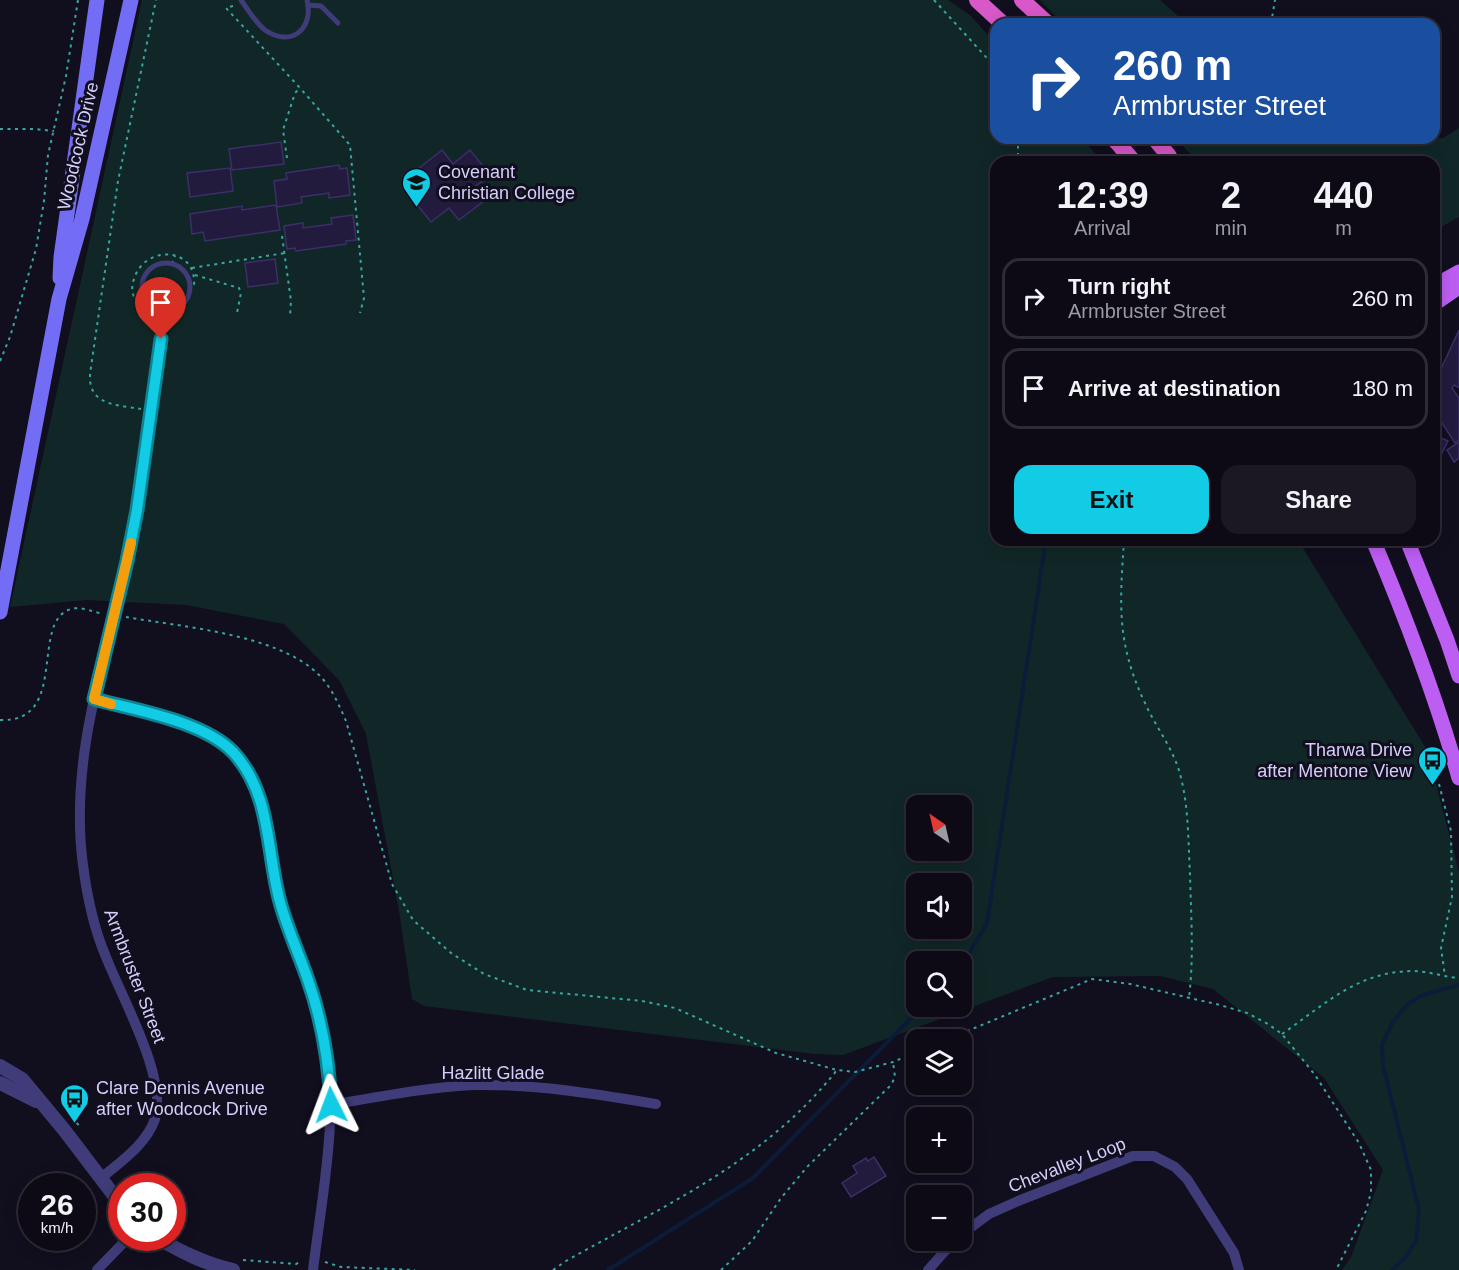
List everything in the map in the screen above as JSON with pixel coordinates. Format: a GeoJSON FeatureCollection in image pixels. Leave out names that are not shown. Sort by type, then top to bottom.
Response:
{"type":"FeatureCollection","features":[{"type":"Feature","properties":{"kind":"highway"},"geometry":{"type":"LineString","coordinates":[[977,0],[997,18]]}},
{"type":"Feature","properties":{"kind":"highway"},"geometry":{"type":"LineString","coordinates":[[1022,0],[1042,18]]}},
{"type":"Feature","properties":{"kind":"highway"},"geometry":{"type":"LineString","coordinates":[[1119,144],[1129,156]]}},
{"type":"Feature","properties":{"kind":"highway"},"geometry":{"type":"LineString","coordinates":[[1159,144],[1169,156]]}},
{"type":"Feature","properties":{"kind":"main road","name":"Woodcock Drive"},"geometry":{"type":"LineString","coordinates":[[59,299],[61,257],[97,0]]}},
{"type":"Feature","properties":{"kind":"main road","name":"Woodcock Drive"},"geometry":{"type":"LineString","coordinates":[[0,612],[59,299],[82,219],[131,0]]}},
{"type":"Feature","properties":{"kind":"main road"},"geometry":{"type":"LineString","coordinates":[[1440,282],[1459,272]]}},
{"type":"Feature","properties":{"kind":"main road"},"geometry":{"type":"LineString","coordinates":[[1440,300],[1459,287]]}},
{"type":"Feature","properties":{"kind":"main road"},"geometry":{"type":"LineString","coordinates":[[1376,546],[1429,681],[1459,778]]}},
{"type":"Feature","properties":{"kind":"main road"},"geometry":{"type":"LineString","coordinates":[[1409,546],[1459,676]]}},
{"type":"Feature","properties":{"kind":"street","name":"Armbruster Street"},"geometry":{"type":"LineString","coordinates":[[100,1179],[147,1136],[155,1119],[158,1099],[153,1068],[105,955],[92,911],[83,866],[79,821],[80,777],[86,734],[109,615],[137,510],[161,339]]}},
{"type":"Feature","properties":{"kind":"street"},"geometry":{"type":"LineString","coordinates":[[94,699],[183,723],[204,731],[233,752],[248,772],[263,805],[280,904],[308,981],[325,1043],[331,1105],[314,1265]]}},
{"type":"Feature","properties":{"kind":"street"},"geometry":{"type":"LineString","coordinates":[[0,1066],[22,1079],[108,1189]]}},
{"type":"Feature","properties":{"kind":"street"},"geometry":{"type":"LineString","coordinates":[[0,1083],[43,1105]]}},
{"type":"Feature","properties":{"kind":"street","name":"Hazlitt Glade"},"geometry":{"type":"LineString","coordinates":[[331,1105],[473,1085],[526,1086],[656,1104]]}},
{"type":"Feature","properties":{"kind":"street","name":"Chevalley Loop"},"geometry":{"type":"LineString","coordinates":[[972,1227],[989,1215],[1018,1201],[1133,1156],[1154,1156],[1175,1167],[1187,1179],[1234,1253],[1239,1270]]}},
{"type":"Feature","properties":{"kind":"street"},"geometry":{"type":"LineString","coordinates":[[96,1270],[115,1251]]}},
{"type":"Feature","properties":{"kind":"street"},"geometry":{"type":"LineString","coordinates":[[180,1251],[214,1266],[235,1265]]}},
{"type":"Feature","properties":{"kind":"street"},"geometry":{"type":"LineString","coordinates":[[928,1270],[945,1251]]}},
{"type":"Feature","properties":{"kind":"lane"},"geometry":{"type":"LineString","coordinates":[[241,1],[263,28],[280,37],[292,37],[302,31],[309,13],[307,3],[321,6],[338,23]]}},
{"type":"Feature","properties":{"kind":"lane"},"geometry":{"type":"LineString","coordinates":[[160,264],[171,264],[183,270],[190,290],[184,304],[177,309],[165,311],[154,308],[148,303],[142,288],[144,280],[153,267],[160,264]]}},
{"type":"Feature","properties":{"kind":"lane"},"geometry":{"type":"LineString","coordinates":[[161,339],[165,311]]}},
{"type":"Feature","properties":{"kind":"path"},"geometry":{"type":"LineString","coordinates":[[0,361],[10,337],[36,249],[44,201],[48,155],[66,76],[78,0]]}},
{"type":"Feature","properties":{"kind":"path"},"geometry":{"type":"LineString","coordinates":[[142,409],[98,399],[91,388],[90,374],[118,181],[156,0]]}},
{"type":"Feature","properties":{"kind":"path"},"geometry":{"type":"LineString","coordinates":[[934,0],[990,61]]}},
{"type":"Feature","properties":{"kind":"path"},"geometry":{"type":"LineString","coordinates":[[1272,18],[1275,0]]}},
{"type":"Feature","properties":{"kind":"path"},"geometry":{"type":"LineString","coordinates":[[241,1],[226,9],[300,88],[350,146],[364,298],[360,313]]}},
{"type":"Feature","properties":{"kind":"path"},"geometry":{"type":"LineString","coordinates":[[287,158],[283,130],[295,93],[300,88]]}},
{"type":"Feature","properties":{"kind":"path"},"geometry":{"type":"LineString","coordinates":[[0,129],[54,131]]}},
{"type":"Feature","properties":{"kind":"path"},"geometry":{"type":"LineString","coordinates":[[282,236],[291,302],[290,316]]}},
{"type":"Feature","properties":{"kind":"path"},"geometry":{"type":"LineString","coordinates":[[154,326],[152,313],[138,304],[134,297],[133,282],[139,267],[151,257],[165,254],[175,256],[188,262],[192,268],[195,275],[194,285]]}},
{"type":"Feature","properties":{"kind":"path"},"geometry":{"type":"LineString","coordinates":[[192,268],[285,254]]}},
{"type":"Feature","properties":{"kind":"path"},"geometry":{"type":"LineString","coordinates":[[171,264],[175,256]]}},
{"type":"Feature","properties":{"kind":"path"},"geometry":{"type":"LineString","coordinates":[[195,275],[239,288],[241,293],[237,313]]}},
{"type":"Feature","properties":{"kind":"path"},"geometry":{"type":"LineString","coordinates":[[1124,546],[1121,629],[1125,653],[1145,704],[1174,756],[1185,794],[1191,904],[1189,998]]}},
{"type":"Feature","properties":{"kind":"path"},"geometry":{"type":"LineString","coordinates":[[0,720],[19,718],[31,710],[39,700],[53,629],[60,614],[73,608],[205,631],[272,646],[292,655],[319,675],[337,701],[346,721],[392,884],[413,920],[451,953],[484,974],[527,990],[642,1001],[675,1008],[776,1053],[837,1070],[855,1072],[906,1056]]}},
{"type":"Feature","properties":{"kind":"path"},"geometry":{"type":"LineString","coordinates":[[1439,784],[1451,831],[1452,897],[1441,948],[1445,976]]}},
{"type":"Feature","properties":{"kind":"path"},"geometry":{"type":"LineString","coordinates":[[1281,1034],[1350,986],[1365,979],[1398,972],[1416,971],[1459,978]]}},
{"type":"Feature","properties":{"kind":"path"},"geometry":{"type":"LineString","coordinates":[[972,1029],[1092,979],[1130,984],[1189,998],[1247,1013],[1268,1024],[1281,1034],[1315,1075],[1359,1143],[1371,1170],[1371,1192],[1366,1210],[1336,1270]]}},
{"type":"Feature","properties":{"kind":"path"},"geometry":{"type":"LineString","coordinates":[[721,1270],[752,1241],[781,1198],[807,1167],[891,1085],[895,1077],[893,1062]]}},
{"type":"Feature","properties":{"kind":"path"},"geometry":{"type":"LineString","coordinates":[[553,1270],[714,1179],[754,1151],[796,1114],[837,1070]]}},
{"type":"Feature","properties":{"kind":"path"},"geometry":{"type":"LineString","coordinates":[[235,1265],[296,1264],[305,1260],[314,1265],[415,1270]]}},
{"type":"Feature","properties":{"kind":"path"},"geometry":{"type":"LineString","coordinates":[[296,1264],[296,1270]]}},
{"type":"Feature","properties":{"kind":"green space"},"geometry":{"type":"Polygon","coordinates":[[[142,0],[948,0],[970,15],[990,37],[990,144],[1086,144],[1098,156],[990,156],[990,546],[1302,546],[1427,750],[1459,872],[1459,1270],[1342,1270],[1351,1257],[1383,1170],[1324,1078],[1213,989],[1160,976],[1053,977],[972,1007],[972,951],[906,951],[906,1017],[945,1017],[913,1029],[906,1029],[906,1032],[843,1055],[814,1054],[424,1006],[412,999],[399,911],[366,734],[339,680],[284,624],[186,605],[87,600],[10,607],[142,0]]]}},
{"type":"Feature","properties":{"kind":"green space"},"geometry":{"type":"Polygon","coordinates":[[[1040,0],[1160,0],[1180,18],[1057,18],[1040,0]]]}},
{"type":"Feature","properties":{"kind":"green space"},"geometry":{"type":"Polygon","coordinates":[[[1459,128],[1459,217],[1440,228],[1440,156],[1192,156],[1181,144],[1440,144],[1440,138],[1459,128]]]}},
{"type":"Feature","properties":{"kind":"building"},"geometry":{"type":"Polygon","coordinates":[[[281,142],[284,164],[232,170],[229,149],[281,142]]]}},
{"type":"Feature","properties":{"kind":"building"},"geometry":{"type":"Polygon","coordinates":[[[442,150],[453,164],[470,150],[490,175],[473,188],[484,201],[459,220],[449,208],[431,222],[411,197],[429,183],[418,169],[442,150]]]}},
{"type":"Feature","properties":{"kind":"building"},"geometry":{"type":"Polygon","coordinates":[[[339,165],[340,169],[347,168],[350,195],[329,198],[329,193],[301,197],[302,203],[277,207],[274,181],[287,179],[286,173],[339,165]]]}},
{"type":"Feature","properties":{"kind":"building"},"geometry":{"type":"Polygon","coordinates":[[[230,168],[233,191],[190,197],[187,173],[230,168]]]}},
{"type":"Feature","properties":{"kind":"building"},"geometry":{"type":"Polygon","coordinates":[[[276,205],[280,230],[205,241],[203,232],[192,234],[190,214],[242,206],[242,210],[276,205]]]}},
{"type":"Feature","properties":{"kind":"building"},"geometry":{"type":"Polygon","coordinates":[[[353,215],[356,240],[346,241],[346,244],[296,251],[295,248],[287,249],[284,226],[303,223],[303,228],[332,224],[331,218],[353,215]]]}},
{"type":"Feature","properties":{"kind":"building"},"geometry":{"type":"Polygon","coordinates":[[[275,259],[278,283],[248,287],[245,263],[275,259]]]}},
{"type":"Feature","properties":{"kind":"building"},"geometry":{"type":"Polygon","coordinates":[[[1459,330],[1459,388],[1454,385],[1452,388],[1459,398],[1459,440],[1455,443],[1440,420],[1440,371],[1459,330]]]}},
{"type":"Feature","properties":{"kind":"building"},"geometry":{"type":"Polygon","coordinates":[[[1440,438],[1448,441],[1440,457],[1440,438]]]}},
{"type":"Feature","properties":{"kind":"building"},"geometry":{"type":"Polygon","coordinates":[[[1459,442],[1459,458],[1454,462],[1447,450],[1459,442]]]}},
{"type":"Feature","properties":{"kind":"building"},"geometry":{"type":"Polygon","coordinates":[[[874,1157],[886,1176],[851,1197],[842,1183],[857,1173],[853,1166],[866,1158],[868,1161],[874,1157]]]}},
{"type":"Feature","properties":{"kind":"waterway"},"geometry":{"type":"LineString","coordinates":[[970,951],[987,923],[1045,546]]}},
{"type":"Feature","properties":{"kind":"waterway"},"geometry":{"type":"LineString","coordinates":[[1392,1270],[1405,1258],[1416,1241],[1419,1210],[1383,1065],[1382,1045],[1392,1023],[1408,1004],[1423,995],[1459,985]]}},
{"type":"Feature","properties":{"kind":"waterway"},"geometry":{"type":"LineString","coordinates":[[608,1270],[753,1178],[912,1017]]}},
{"type":"Feature","properties":{"kind":"slow traffic"},"geometry":{"type":"LineString","coordinates":[[111,704],[94,699],[131,543]]}},
{"type":"Feature","properties":{"kind":"place","name":"Covenant Christian College"},"geometry":{"type":"Point","coordinates":[417,208]}},
{"type":"Feature","properties":{"kind":"place","name":"Tharwa Drive after Mentone View"},"geometry":{"type":"Point","coordinates":[1433,786]}},
{"type":"Feature","properties":{"kind":"place","name":"Clare Dennis Avenue after Woodcock Drive"},"geometry":{"type":"Point","coordinates":[75,1124]}},
{"type":"Feature","properties":{"kind":"route"},"geometry":{"type":"LineString","coordinates":[[161,339],[137,510],[94,699],[183,723],[204,731],[233,752],[248,772],[263,805],[280,904],[321,1022],[331,1105]]}}]}
